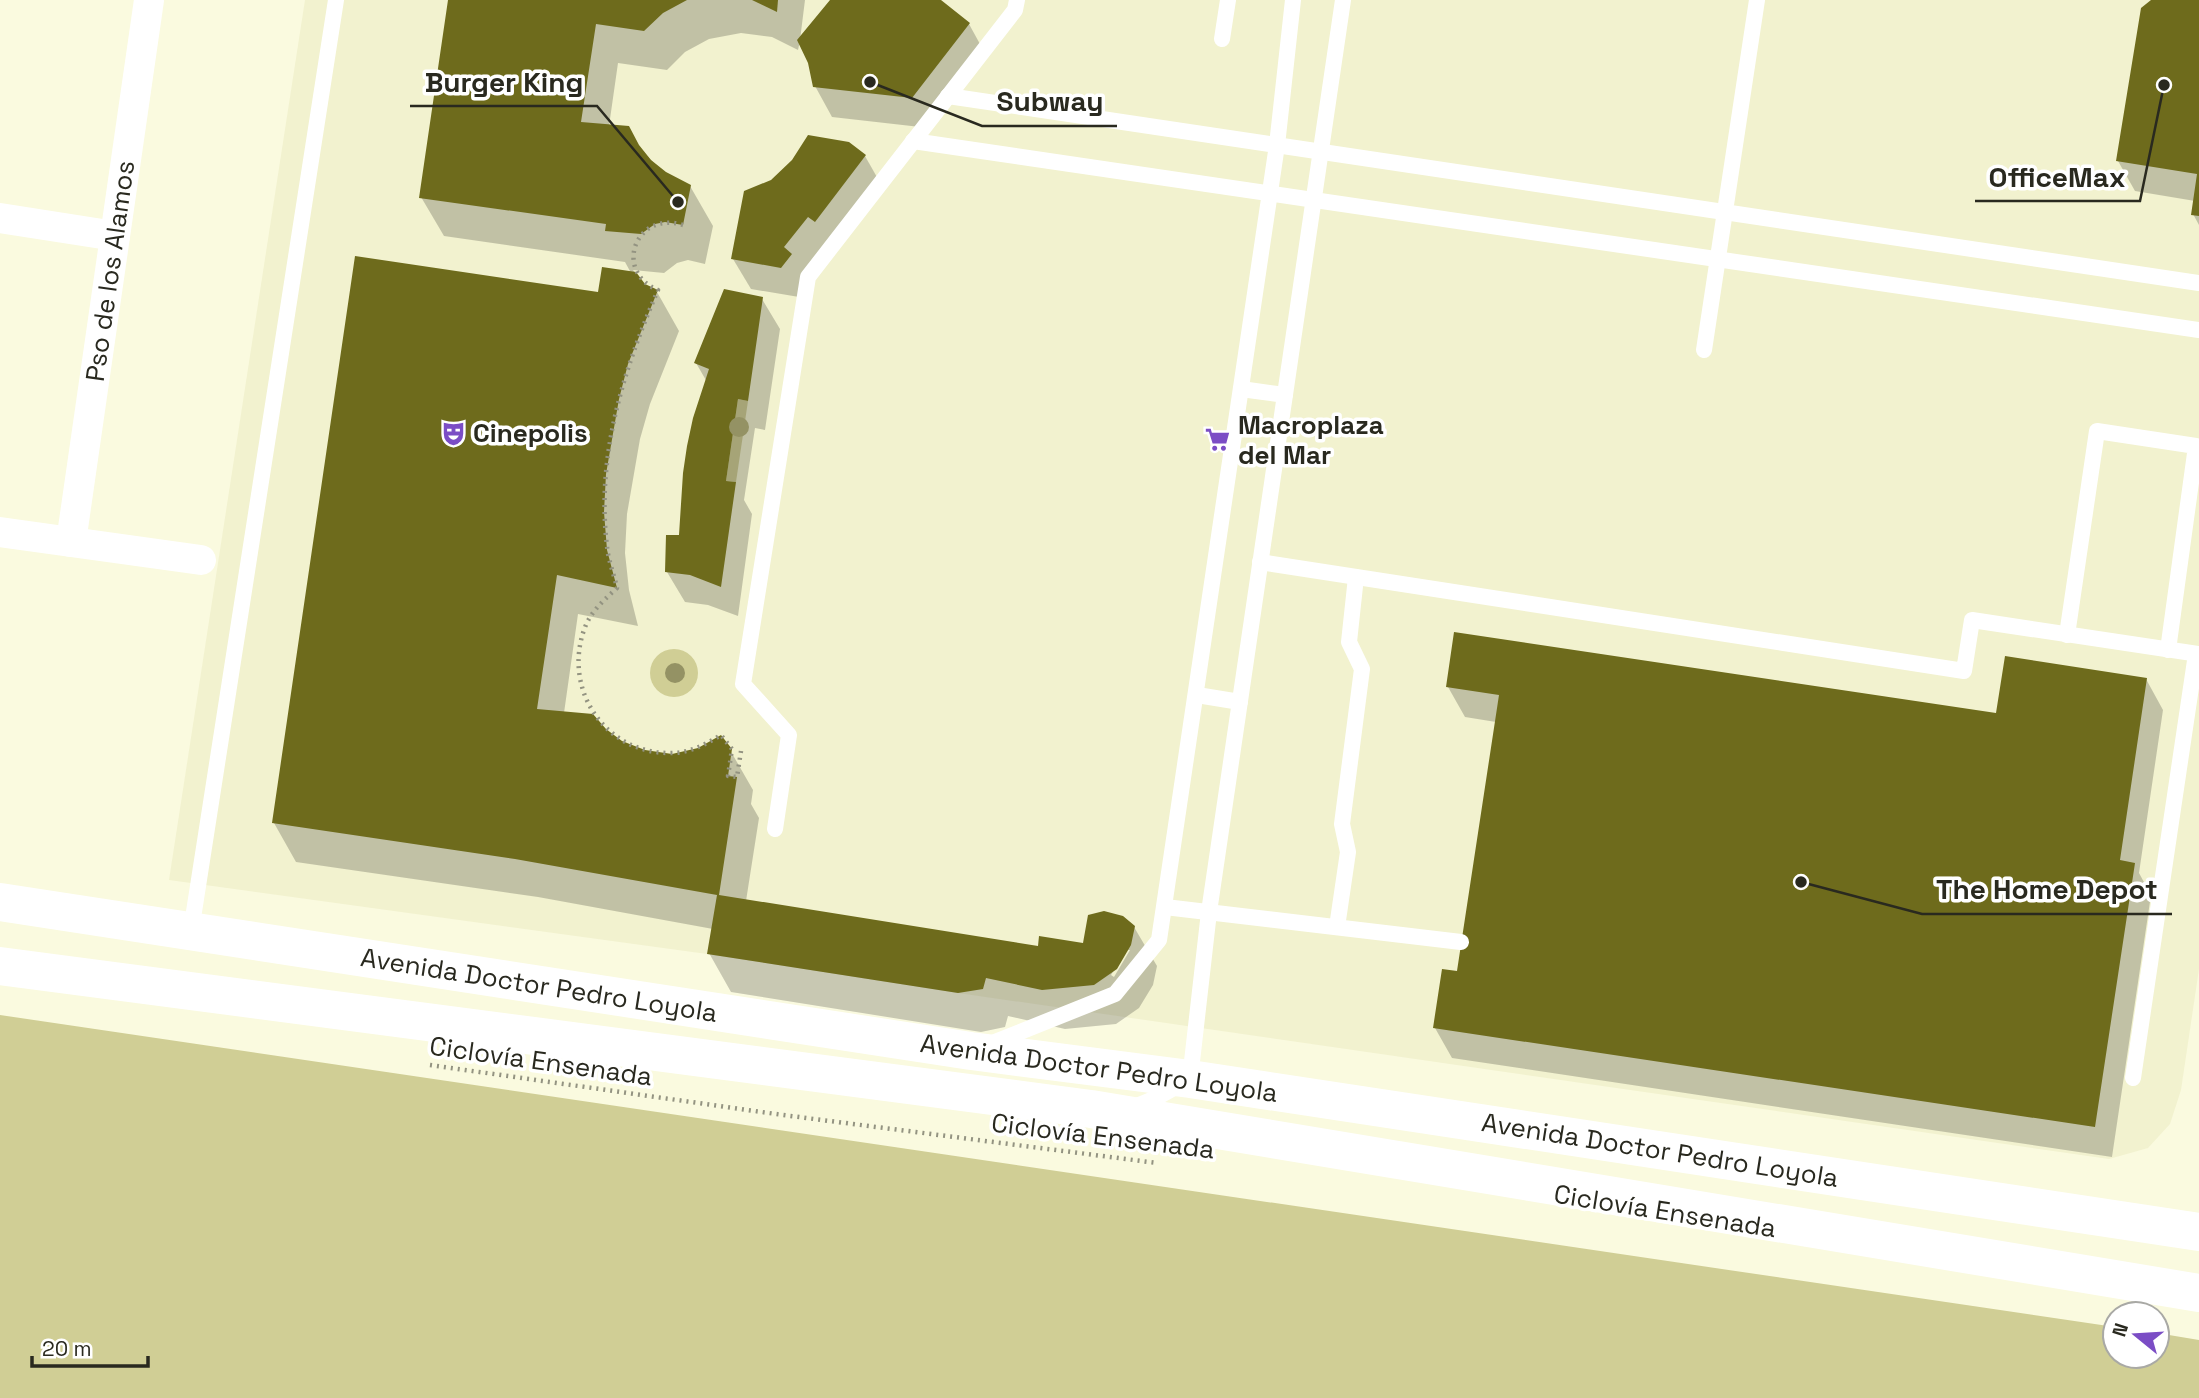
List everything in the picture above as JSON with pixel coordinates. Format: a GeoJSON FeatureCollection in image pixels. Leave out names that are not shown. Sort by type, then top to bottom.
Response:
{"type":"FeatureCollection","features":[{"type":"Feature","properties":{"kind":"main road","name":"Avenida Doctor Pedro Loyola"},"geometry":{"type":"LineString","coordinates":[[0,902],[971,1051],[1190,1079],[2199,1232]]}},
{"type":"Feature","properties":{"kind":"main road","name":"Avenida Doctor Pedro Loyola"},"geometry":{"type":"LineString","coordinates":[[0,966],[1091,1109],[2199,1293]]}},
{"type":"Feature","properties":{"kind":"street","name":"Pso de los Alamos"},"geometry":{"type":"LineString","coordinates":[[71,542],[149,0]]}},
{"type":"Feature","properties":{"kind":"street"},"geometry":{"type":"LineString","coordinates":[[0,218],[115,236]]}},
{"type":"Feature","properties":{"kind":"street"},"geometry":{"type":"LineString","coordinates":[[0,532],[201,560]]}},
{"type":"Feature","properties":{"kind":"lane"},"geometry":{"type":"LineString","coordinates":[[191,931],[336,0]]}},
{"type":"Feature","properties":{"kind":"lane"},"geometry":{"type":"LineString","coordinates":[[775,829],[789,735],[743,684],[808,277],[1016,10],[1017,0]]}},
{"type":"Feature","properties":{"kind":"lane"},"geometry":{"type":"LineString","coordinates":[[1222,39],[1228,0]]}},
{"type":"Feature","properties":{"kind":"lane"},"geometry":{"type":"LineString","coordinates":[[971,1051],[1115,994],[1159,940],[1277,145],[1293,0]]}},
{"type":"Feature","properties":{"kind":"lane"},"geometry":{"type":"LineString","coordinates":[[1091,1109],[1132,1108],[1190,1079],[1209,912],[1343,0]]}},
{"type":"Feature","properties":{"kind":"lane"},"geometry":{"type":"LineString","coordinates":[[1704,350],[1757,0]]}},
{"type":"Feature","properties":{"kind":"lane"},"geometry":{"type":"LineString","coordinates":[[948,96],[2199,283]]}},
{"type":"Feature","properties":{"kind":"lane"},"geometry":{"type":"LineString","coordinates":[[913,141],[2199,330]]}},
{"type":"Feature","properties":{"kind":"lane"},"geometry":{"type":"LineString","coordinates":[[1241,388],[1285,395]]}},
{"type":"Feature","properties":{"kind":"lane"},"geometry":{"type":"LineString","coordinates":[[2067,635],[2097,431],[2196,446],[2168,650]]}},
{"type":"Feature","properties":{"kind":"lane"},"geometry":{"type":"LineString","coordinates":[[1261,562],[1964,671],[1972,620],[2198,654],[2133,1078]]}},
{"type":"Feature","properties":{"kind":"lane"},"geometry":{"type":"LineString","coordinates":[[1337,927],[1348,852],[1342,824],[1362,669],[1349,642],[1356,577]]}},
{"type":"Feature","properties":{"kind":"lane"},"geometry":{"type":"LineString","coordinates":[[1196,695],[1240,702]]}},
{"type":"Feature","properties":{"kind":"lane"},"geometry":{"type":"LineString","coordinates":[[1165,907],[1461,942]]}},
{"type":"Feature","properties":{"kind":"path"},"geometry":{"type":"LineString","coordinates":[[683,225],[665,222],[654,224],[641,234],[633,253],[640,278],[658,290],[641,328],[622,387],[611,434],[604,512],[607,550],[617,588],[598,605],[584,627],[578,653],[578,674],[583,695],[593,714],[606,729],[622,741],[645,750],[672,754],[698,748],[722,735],[732,749],[728,776],[737,777],[741,751]]}},
{"type":"Feature","properties":{"kind":"path","name":"Ciclovía Ensenada"},"geometry":{"type":"LineString","coordinates":[[426,1064],[783,1115],[1167,1164]]}},
{"type":"Feature","properties":{"kind":"shaded area","name":"Macroplaza del Mar"},"geometry":{"type":"Polygon","coordinates":[[[305,0],[2199,0],[2199,969],[2181,1090],[2170,1124],[2148,1148],[2109,1159],[958,993],[707,954],[169,880],[305,0]]]}},
{"type":"Feature","properties":{"kind":"shaded area"},"geometry":{"type":"Polygon","coordinates":[[[738,399],[748,401],[736,482],[726,481],[738,399]]]}},
{"type":"Feature","properties":{"kind":"shaded area"},"geometry":{"type":"Polygon","coordinates":[[[674,649],[691,656],[698,673],[691,690],[674,697],[657,690],[650,673],[657,656],[674,649]]]}},
{"type":"Feature","properties":{"kind":"shaded area"},"geometry":{"type":"Polygon","coordinates":[[[0,1015],[2101,1325],[2101,1370],[2171,1370],[2171,1335],[2199,1340],[2199,1398],[0,1398],[0,1015]]]}},
{"type":"Feature","properties":{"kind":"building"},"geometry":{"type":"Polygon","coordinates":[[[448,0],[687,0],[663,13],[644,31],[596,24],[581,122],[629,126],[651,160],[666,172],[691,185],[683,225],[665,222],[655,224],[641,234],[605,231],[606,224],[419,198],[448,0]]]}},
{"type":"Feature","properties":{"kind":"building"},"geometry":{"type":"Polygon","coordinates":[[[752,0],[778,0],[777,12],[752,0]]]}},
{"type":"Feature","properties":{"kind":"building"},"geometry":{"type":"Polygon","coordinates":[[[830,0],[941,0],[970,23],[912,98],[813,87],[808,63],[797,40],[830,0]]]}},
{"type":"Feature","properties":{"kind":"building"},"geometry":{"type":"Polygon","coordinates":[[[2151,0],[2199,0],[2199,216],[2191,215],[2197,174],[2116,161],[2141,8],[2151,0]]]}},
{"type":"Feature","properties":{"kind":"building"},"geometry":{"type":"Polygon","coordinates":[[[808,135],[849,142],[866,155],[815,222],[808,217],[784,247],[792,254],[781,268],[731,259],[744,191],[771,180],[792,160],[808,135]]]}},
{"type":"Feature","properties":{"kind":"building","name":"Cinepolis"},"geometry":{"type":"Polygon","coordinates":[[[355,256],[598,292],[602,267],[636,272],[645,284],[658,290],[628,364],[606,474],[604,512],[607,550],[617,588],[557,575],[537,709],[593,714],[606,729],[622,741],[645,750],[672,754],[698,748],[721,735],[732,749],[728,776],[737,777],[719,895],[1038,946],[1039,936],[1083,943],[1088,915],[1104,911],[1123,916],[1135,926],[1131,945],[1117,969],[1094,985],[1042,990],[986,978],[983,989],[958,993],[707,954],[717,895],[515,859],[272,823],[355,256]]]}},
{"type":"Feature","properties":{"kind":"building"},"geometry":{"type":"Polygon","coordinates":[[[724,289],[763,297],[748,401],[738,399],[726,481],[736,482],[721,587],[690,575],[665,572],[666,535],[679,535],[687,446],[709,369],[694,363],[724,289]]]}},
{"type":"Feature","properties":{"kind":"building"},"geometry":{"type":"Polygon","coordinates":[[[1454,632],[1996,713],[2005,656],[2147,678],[2120,860],[2135,863],[2095,1127],[1433,1028],[1442,969],[1457,971],[1499,695],[1446,687],[1454,632]]]}},
{"type":"Feature","properties":{"kind":"place","name":"Subway"},"geometry":{"type":"Point","coordinates":[870,82]}},
{"type":"Feature","properties":{"kind":"place","name":"OfficeMax"},"geometry":{"type":"Point","coordinates":[2164,85]}},
{"type":"Feature","properties":{"kind":"place","name":"Burger King"},"geometry":{"type":"Point","coordinates":[678,202]}},
{"type":"Feature","properties":{"kind":"place","name":"Cinepolis"},"geometry":{"type":"Point","coordinates":[453,433]}},
{"type":"Feature","properties":{"kind":"place","name":"Macroplaza del Mar"},"geometry":{"type":"Point","coordinates":[1218,440]}},
{"type":"Feature","properties":{"kind":"place","name":"The Home Depot"},"geometry":{"type":"Point","coordinates":[1801,882]}}]}
